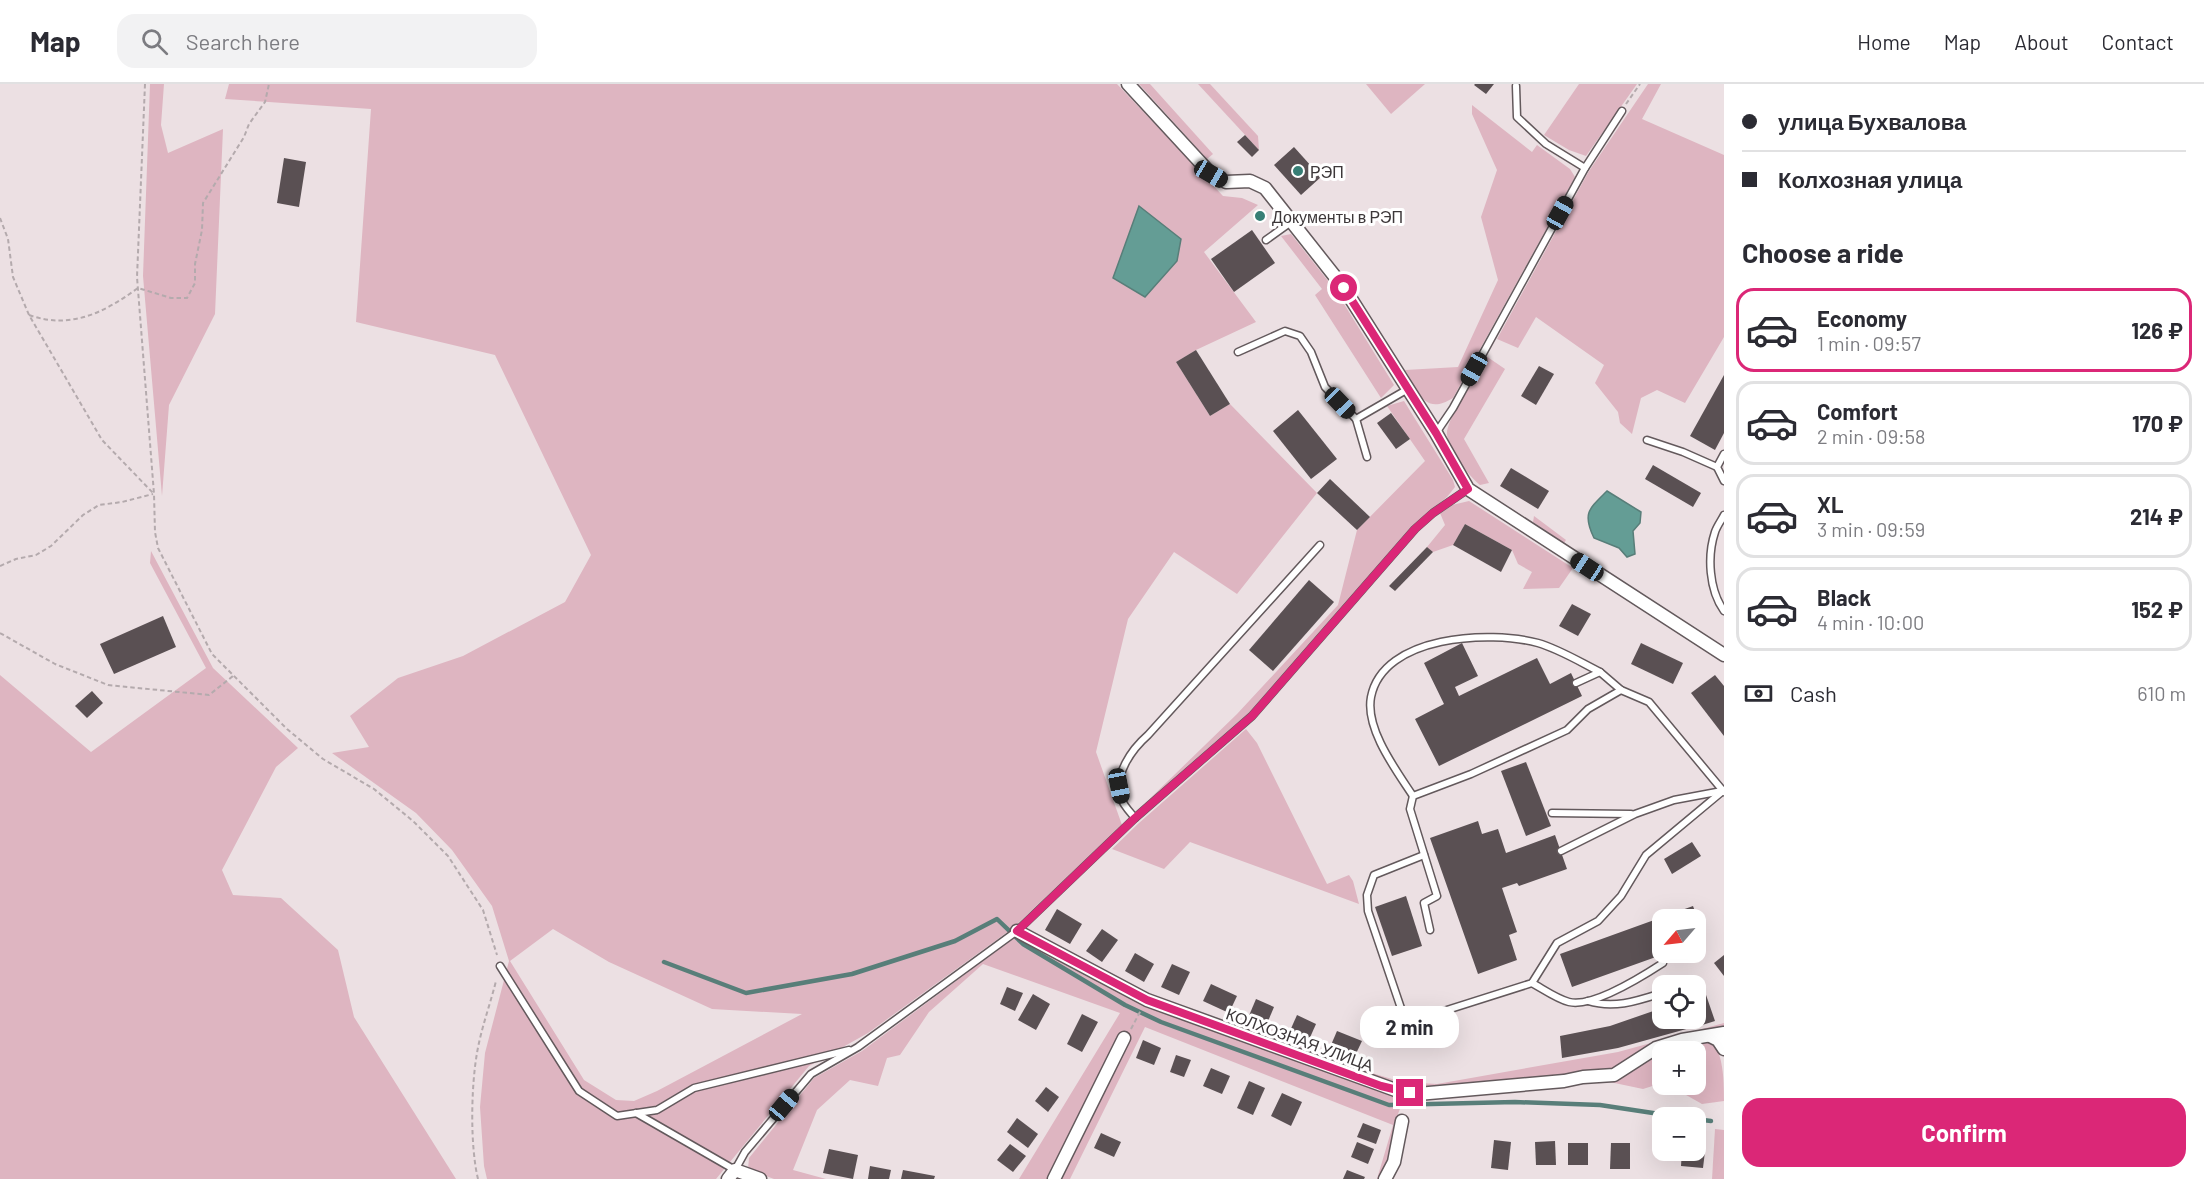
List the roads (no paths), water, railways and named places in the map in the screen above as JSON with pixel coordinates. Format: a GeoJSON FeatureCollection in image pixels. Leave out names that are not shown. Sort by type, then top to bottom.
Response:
{"type":"FeatureCollection","features":[{"type":"Feature","properties":{"kind":"street"},"geometry":{"type":"LineString","coordinates":[[1128,84],[1211,174],[1226,182],[1250,181],[1265,188],[1344,288],[1436,433],[1468,489],[1724,655]]}},
{"type":"Feature","properties":{"kind":"street","name":"КОЛХОЗНАЯ УЛИЦА"},"geometry":{"type":"LineString","coordinates":[[1017,931],[1147,1000],[1401,1092],[1418,1094],[1564,1081],[1583,1077],[1605,1077],[1614,1075],[1656,1048],[1682,1040],[1724,1033]]}},
{"type":"Feature","properties":{"kind":"street"},"geometry":{"type":"LineString","coordinates":[[1710,1036],[1718,1040],[1724,1049]]}},
{"type":"Feature","properties":{"kind":"street"},"geometry":{"type":"LineString","coordinates":[[1054,1179],[1124,1038]]}},
{"type":"Feature","properties":{"kind":"street"},"geometry":{"type":"LineString","coordinates":[[1385,1179],[1394,1162],[1402,1121]]}},
{"type":"Feature","properties":{"kind":"street"},"geometry":{"type":"LineString","coordinates":[[732,1175],[760,1179]]}},
{"type":"Feature","properties":{"kind":"lane"},"geometry":{"type":"LineString","coordinates":[[1516,86],[1516,117],[1546,144],[1585,168]]}},
{"type":"Feature","properties":{"kind":"lane"},"geometry":{"type":"LineString","coordinates":[[1436,433],[1453,408],[1585,168],[1622,111]]}},
{"type":"Feature","properties":{"kind":"lane"},"geometry":{"type":"LineString","coordinates":[[1266,240],[1292,221]]}},
{"type":"Feature","properties":{"kind":"lane"},"geometry":{"type":"LineString","coordinates":[[1238,352],[1285,331],[1300,336],[1311,352],[1325,387],[1356,419],[1366,457]]}},
{"type":"Feature","properties":{"kind":"lane"},"geometry":{"type":"LineString","coordinates":[[1356,419],[1408,389]]}},
{"type":"Feature","properties":{"kind":"lane"},"geometry":{"type":"LineString","coordinates":[[1647,440],[1717,467],[1724,481]]}},
{"type":"Feature","properties":{"kind":"lane"},"geometry":{"type":"LineString","coordinates":[[1717,467],[1724,454]]}},
{"type":"Feature","properties":{"kind":"lane"},"geometry":{"type":"LineString","coordinates":[[636,1113],[732,1175],[745,1152],[811,1074],[858,1047],[1017,931],[1135,818],[1252,716],[1415,529],[1433,513],[1468,489]]}},
{"type":"Feature","properties":{"kind":"lane"},"geometry":{"type":"LineString","coordinates":[[1724,515],[1715,532],[1710,570],[1720,605],[1724,611]]}},
{"type":"Feature","properties":{"kind":"lane"},"geometry":{"type":"LineString","coordinates":[[1135,818],[1121,800],[1119,786],[1125,765],[1137,745],[1254,620],[1320,545]]}},
{"type":"Feature","properties":{"kind":"lane"},"geometry":{"type":"LineString","coordinates":[[1430,930],[1424,903],[1437,896],[1410,809],[1413,796],[1390,761],[1378,737],[1372,717],[1371,697],[1380,674],[1398,659],[1421,648],[1458,638],[1502,638],[1539,643],[1600,672],[1621,690],[1649,702],[1724,791]]}},
{"type":"Feature","properties":{"kind":"lane"},"geometry":{"type":"LineString","coordinates":[[1576,683],[1600,672]]}},
{"type":"Feature","properties":{"kind":"lane"},"geometry":{"type":"LineString","coordinates":[[1413,796],[1471,774],[1567,730],[1588,709],[1621,690]]}},
{"type":"Feature","properties":{"kind":"lane"},"geometry":{"type":"LineString","coordinates":[[1561,851],[1635,813],[1674,800],[1724,791]]}},
{"type":"Feature","properties":{"kind":"lane"},"geometry":{"type":"LineString","coordinates":[[1424,855],[1374,875],[1367,895],[1368,911],[1406,1023],[1532,983],[1557,943],[1598,921],[1621,896],[1646,855],[1724,791]]}},
{"type":"Feature","properties":{"kind":"lane"},"geometry":{"type":"LineString","coordinates":[[1552,813],[1635,813]]}},
{"type":"Feature","properties":{"kind":"lane"},"geometry":{"type":"LineString","coordinates":[[1532,983],[1570,1002],[1587,1001],[1632,984],[1662,963]]}},
{"type":"Feature","properties":{"kind":"lane"},"geometry":{"type":"LineString","coordinates":[[500,966],[579,1091],[617,1116],[657,1110],[694,1088],[858,1047]]}},
{"type":"Feature","properties":{"kind":"lane"},"geometry":{"type":"LineString","coordinates":[[1587,1001],[1601,1005],[1630,1003],[1652,996]]}},
{"type":"Feature","properties":{"kind":"waterway"},"geometry":{"type":"LineString","coordinates":[[664,962],[746,993],[852,974],[955,941],[997,919],[1023,944],[1125,1005],[1161,1022],[1389,1105],[1515,1102],[1600,1105],[1652,1113]]}},
{"type":"Feature","properties":{"kind":"waterway"},"geometry":{"type":"LineString","coordinates":[[1706,1120],[1711,1121]]}},
{"type":"Feature","properties":{"kind":"place","name":"РЭП"},"geometry":{"type":"Point","coordinates":[1298,171]}},
{"type":"Feature","properties":{"kind":"place","name":"Документы в РЭП"},"geometry":{"type":"Point","coordinates":[1260,216]}}]}
